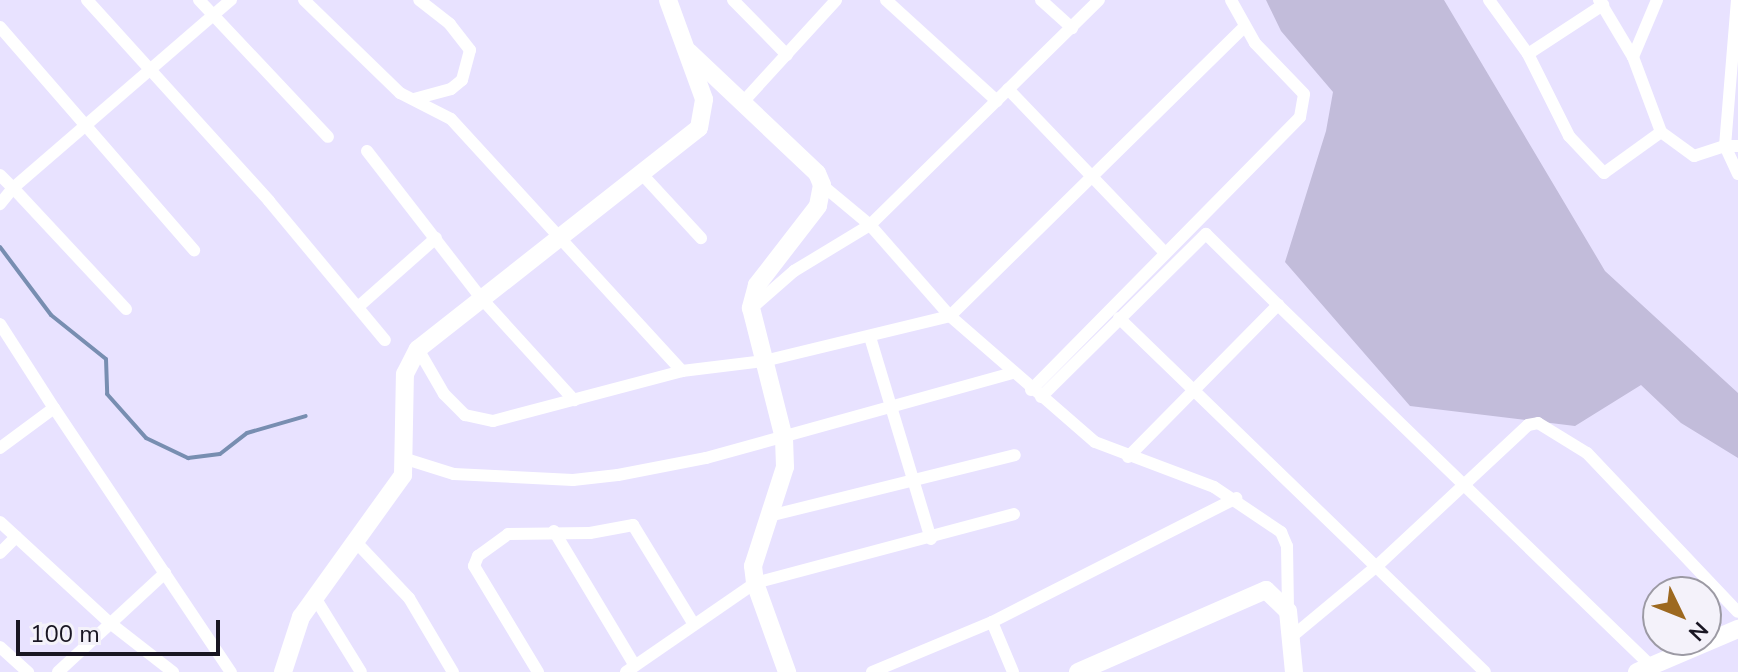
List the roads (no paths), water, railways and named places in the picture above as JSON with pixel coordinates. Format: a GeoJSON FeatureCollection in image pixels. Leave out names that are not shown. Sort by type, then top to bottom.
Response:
{"type":"FeatureCollection","features":[{"type":"Feature","properties":{"kind":"street"},"geometry":{"type":"LineString","coordinates":[[87,0],[385,340]]}},
{"type":"Feature","properties":{"kind":"street"},"geometry":{"type":"LineString","coordinates":[[199,0],[328,137]]}},
{"type":"Feature","properties":{"kind":"street"},"geometry":{"type":"LineString","coordinates":[[0,204],[13,188],[147,67],[231,0]]}},
{"type":"Feature","properties":{"kind":"street"},"geometry":{"type":"LineString","coordinates":[[304,0],[400,93],[451,119],[682,371]]}},
{"type":"Feature","properties":{"kind":"street"},"geometry":{"type":"LineString","coordinates":[[414,99],[451,89],[462,80],[470,50],[450,24],[419,0]]}},
{"type":"Feature","properties":{"kind":"street"},"geometry":{"type":"LineString","coordinates":[[283,672],[291,636],[314,596],[396,485],[406,459],[405,374],[418,349],[558,235],[640,172],[687,141],[705,114],[687,50],[668,0]]}},
{"type":"Feature","properties":{"kind":"street"},"geometry":{"type":"LineString","coordinates":[[733,0],[787,55]]}},
{"type":"Feature","properties":{"kind":"street"},"geometry":{"type":"LineString","coordinates":[[743,102],[836,0]]}},
{"type":"Feature","properties":{"kind":"street"},"geometry":{"type":"LineString","coordinates":[[886,0],[997,101]]}},
{"type":"Feature","properties":{"kind":"street"},"geometry":{"type":"LineString","coordinates":[[1041,0],[1072,28]]}},
{"type":"Feature","properties":{"kind":"street"},"geometry":{"type":"LineString","coordinates":[[751,308],[794,271],[870,225],[1099,0]]}},
{"type":"Feature","properties":{"kind":"street"},"geometry":{"type":"LineString","coordinates":[[1036,394],[1165,253],[1300,117],[1304,94],[1243,28],[1231,0]]}},
{"type":"Feature","properties":{"kind":"street"},"geometry":{"type":"LineString","coordinates":[[1489,0],[1528,54],[1569,136],[1604,173],[1661,132]]}},
{"type":"Feature","properties":{"kind":"street"},"geometry":{"type":"LineString","coordinates":[[1633,57],[1657,0]]}},
{"type":"Feature","properties":{"kind":"street"},"geometry":{"type":"LineString","coordinates":[[1737,0],[1732,146],[1738,174]]}},
{"type":"Feature","properties":{"kind":"street"},"geometry":{"type":"LineString","coordinates":[[1528,54],[1601,3],[1633,57],[1661,132],[1694,156],[1732,146]]}},
{"type":"Feature","properties":{"kind":"street"},"geometry":{"type":"LineString","coordinates":[[0,27],[82,126],[194,250]]}},
{"type":"Feature","properties":{"kind":"street"},"geometry":{"type":"LineString","coordinates":[[418,349],[444,394],[480,420],[574,400],[682,371],[764,361],[950,316],[1243,28]]}},
{"type":"Feature","properties":{"kind":"street"},"geometry":{"type":"LineString","coordinates":[[687,50],[817,173],[822,185],[870,225],[950,316],[1036,394],[1095,442],[1236,498],[1281,532],[1287,546],[1289,639],[1294,672]]}},
{"type":"Feature","properties":{"kind":"street"},"geometry":{"type":"LineString","coordinates":[[1008,89],[1088,177],[1165,253]]}},
{"type":"Feature","properties":{"kind":"street"},"geometry":{"type":"LineString","coordinates":[[367,151],[482,299],[574,400]]}},
{"type":"Feature","properties":{"kind":"street"},"geometry":{"type":"LineString","coordinates":[[640,172],[701,238]]}},
{"type":"Feature","properties":{"kind":"street"},"geometry":{"type":"LineString","coordinates":[[0,175],[126,309]]}},
{"type":"Feature","properties":{"kind":"street"},"geometry":{"type":"LineString","coordinates":[[787,672],[755,583],[753,566],[773,515],[785,467],[784,438],[751,308],[757,285],[818,206],[822,185]]}},
{"type":"Feature","properties":{"kind":"street"},"geometry":{"type":"LineString","coordinates":[[1036,394],[1206,234],[1466,484],[1644,669],[1738,629]]}},
{"type":"Feature","properties":{"kind":"street"},"geometry":{"type":"LineString","coordinates":[[358,307],[436,238]]}},
{"type":"Feature","properties":{"kind":"street"},"geometry":{"type":"LineString","coordinates":[[1128,457],[1194,386],[1278,305]]}},
{"type":"Feature","properties":{"kind":"street"},"geometry":{"type":"LineString","coordinates":[[1119,318],[1194,386],[1485,672]]}},
{"type":"Feature","properties":{"kind":"street"},"geometry":{"type":"LineString","coordinates":[[0,324],[231,672]]}},
{"type":"Feature","properties":{"kind":"street"},"geometry":{"type":"LineString","coordinates":[[870,337],[931,539]]}},
{"type":"Feature","properties":{"kind":"street"},"geometry":{"type":"LineString","coordinates":[[406,459],[454,474],[573,480],[692,461],[893,410],[1013,373]]}},
{"type":"Feature","properties":{"kind":"street"},"geometry":{"type":"LineString","coordinates":[[0,448],[54,408]]}},
{"type":"Feature","properties":{"kind":"street"},"geometry":{"type":"LineString","coordinates":[[1289,639],[1378,565],[1528,425],[1538,423],[1587,453],[1738,612]]}},
{"type":"Feature","properties":{"kind":"street"},"geometry":{"type":"LineString","coordinates":[[773,515],[1015,455]]}},
{"type":"Feature","properties":{"kind":"street"},"geometry":{"type":"LineString","coordinates":[[872,672],[992,622],[1236,498]]}},
{"type":"Feature","properties":{"kind":"street"},"geometry":{"type":"LineString","coordinates":[[554,531],[630,669],[755,583],[931,539],[1014,514]]}},
{"type":"Feature","properties":{"kind":"street"},"geometry":{"type":"LineString","coordinates":[[0,522],[110,623],[173,672]]}},
{"type":"Feature","properties":{"kind":"street"},"geometry":{"type":"LineString","coordinates":[[538,672],[474,566],[478,556],[508,534],[554,531],[590,533],[633,525],[693,623]]}},
{"type":"Feature","properties":{"kind":"street"},"geometry":{"type":"LineString","coordinates":[[0,553],[16,537]]}},
{"type":"Feature","properties":{"kind":"street"},"geometry":{"type":"LineString","coordinates":[[354,540],[409,598],[453,672]]}},
{"type":"Feature","properties":{"kind":"street"},"geometry":{"type":"LineString","coordinates":[[58,672],[165,573]]}},
{"type":"Feature","properties":{"kind":"street"},"geometry":{"type":"LineString","coordinates":[[1078,672],[1256,590],[1273,591],[1288,611]]}},
{"type":"Feature","properties":{"kind":"street"},"geometry":{"type":"LineString","coordinates":[[314,596],[361,672]]}},
{"type":"Feature","properties":{"kind":"street"},"geometry":{"type":"LineString","coordinates":[[992,622],[1013,672]]}},
{"type":"Feature","properties":{"kind":"street"},"geometry":{"type":"LineString","coordinates":[[0,647],[28,672]]}},
{"type":"Feature","properties":{"kind":"waterway"},"geometry":{"type":"LineString","coordinates":[[0,247],[51,315],[106,359],[107,394],[146,438],[188,458],[220,454],[247,433],[306,416]]}}]}
